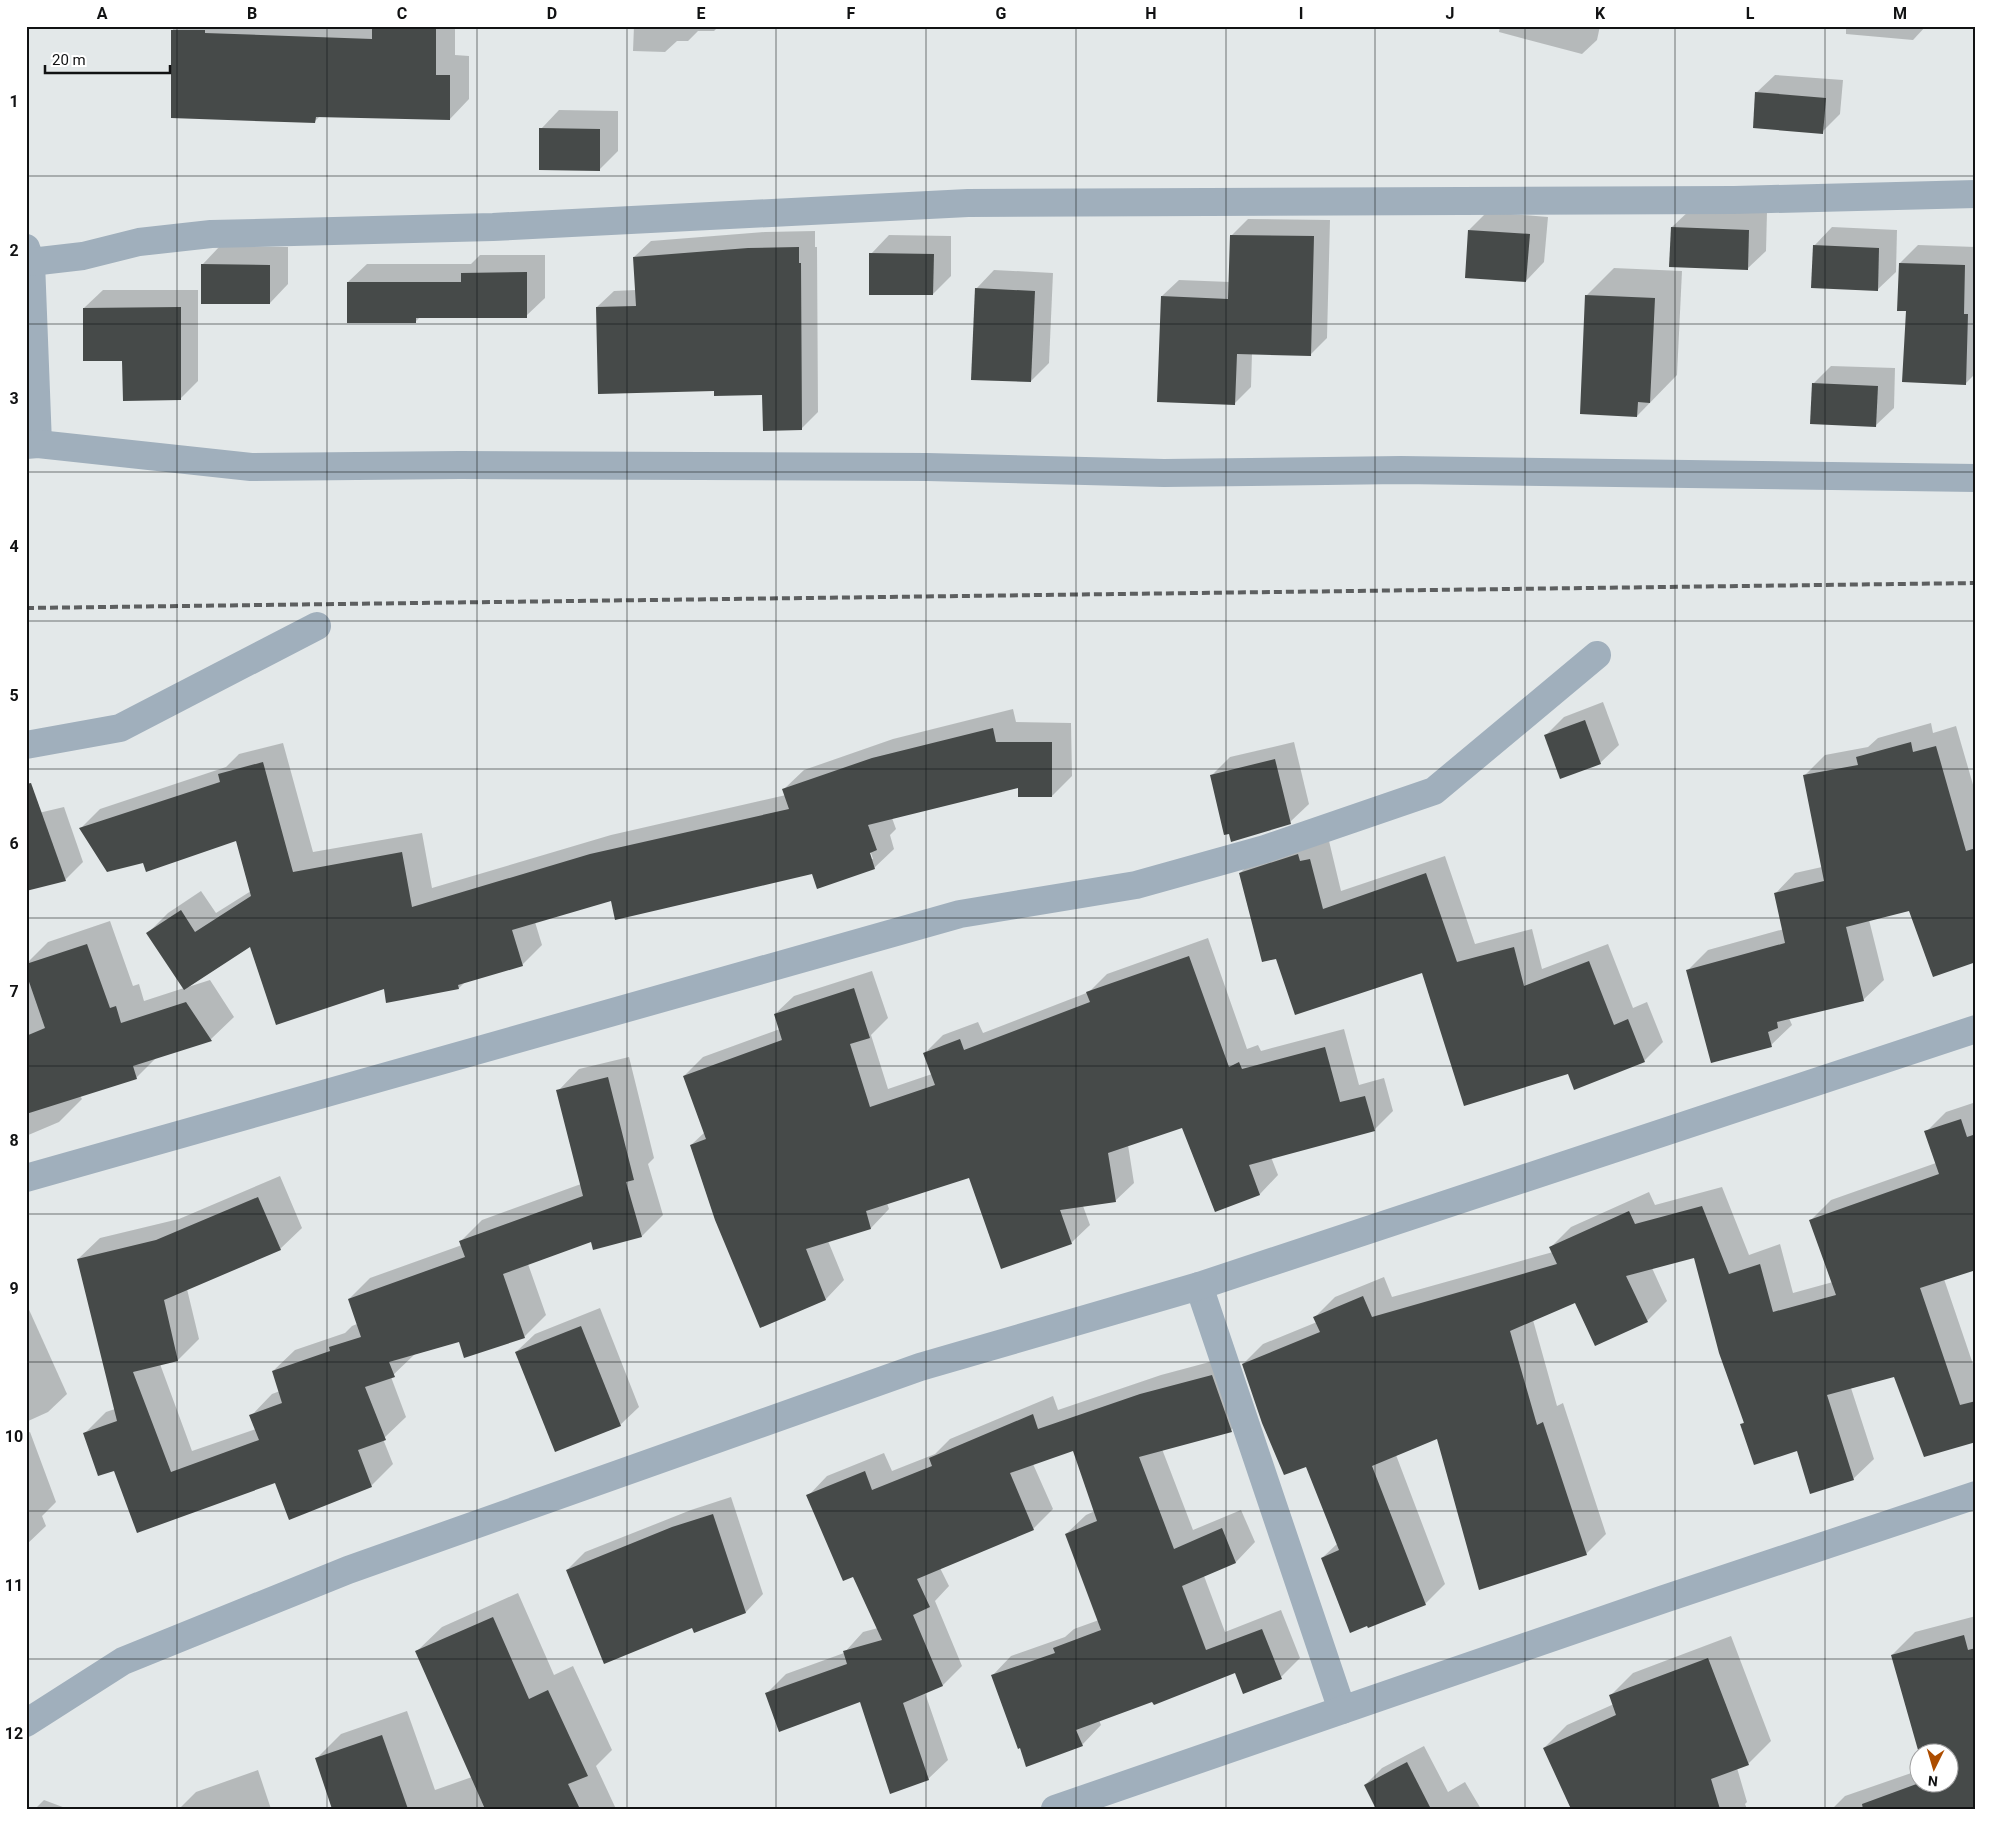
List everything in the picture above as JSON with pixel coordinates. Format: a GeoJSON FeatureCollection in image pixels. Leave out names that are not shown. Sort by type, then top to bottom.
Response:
{"type":"FeatureCollection","features":[{"type":"Feature","properties":{"kind":"street"},"geometry":{"type":"LineString","coordinates":[[1976,194],[1734,200],[968,203],[492,227],[211,234],[139,242],[83,256],[29,255],[32,444],[250,467],[470,465],[907,467],[1164,473],[1401,470],[1976,478]]}},
{"type":"Feature","properties":{"kind":"street"},"geometry":{"type":"LineString","coordinates":[[26,745],[120,728],[317,626]]}},
{"type":"Feature","properties":{"kind":"street"},"geometry":{"type":"LineString","coordinates":[[26,1178],[960,914],[1136,885],[1265,850],[1434,791],[1597,655]]}},
{"type":"Feature","properties":{"kind":"street"},"geometry":{"type":"LineString","coordinates":[[26,1723],[123,1661],[348,1570],[920,1367],[1199,1286],[1976,1029]]}},
{"type":"Feature","properties":{"kind":"street"},"geometry":{"type":"LineString","coordinates":[[1199,1286],[1342,1710]]}},
{"type":"Feature","properties":{"kind":"street"},"geometry":{"type":"LineString","coordinates":[[1055,1809],[1674,1596],[1976,1495]]}},
{"type":"Feature","properties":{"kind":"building"},"geometry":{"type":"Polygon","coordinates":[[[372,26],[436,26],[436,75],[450,75],[450,120],[316,117],[315,123],[171,118],[171,30],[205,30],[205,33],[372,39],[372,26]]]}},
{"type":"Feature","properties":{"kind":"building"},"geometry":{"type":"Polygon","coordinates":[[[1755,92],[1826,98],[1823,134],[1753,128],[1755,92]]]}},
{"type":"Feature","properties":{"kind":"building"},"geometry":{"type":"Polygon","coordinates":[[[539,128],[600,129],[600,171],[539,170],[539,128]]]}},
{"type":"Feature","properties":{"kind":"building"},"geometry":{"type":"Polygon","coordinates":[[[1671,227],[1749,230],[1748,270],[1669,267],[1671,227]]]}},
{"type":"Feature","properties":{"kind":"building"},"geometry":{"type":"Polygon","coordinates":[[[1468,230],[1530,234],[1526,282],[1465,278],[1468,230]]]}},
{"type":"Feature","properties":{"kind":"building"},"geometry":{"type":"Polygon","coordinates":[[[1230,235],[1314,236],[1311,356],[1237,354],[1235,405],[1157,402],[1161,296],[1228,299],[1230,235]]]}},
{"type":"Feature","properties":{"kind":"building"},"geometry":{"type":"Polygon","coordinates":[[[1813,245],[1879,248],[1878,291],[1811,288],[1813,245]]]}},
{"type":"Feature","properties":{"kind":"building"},"geometry":{"type":"Polygon","coordinates":[[[799,247],[799,263],[801,263],[802,430],[763,431],[762,395],[714,396],[714,391],[598,394],[596,307],[636,306],[633,257],[748,248],[799,247]]]}},
{"type":"Feature","properties":{"kind":"building"},"geometry":{"type":"Polygon","coordinates":[[[869,253],[934,254],[933,295],[869,295],[869,253]]]}},
{"type":"Feature","properties":{"kind":"building"},"geometry":{"type":"Polygon","coordinates":[[[1899,263],[1965,265],[1964,314],[1968,314],[1966,385],[1902,382],[1906,311],[1897,311],[1899,263]]]}},
{"type":"Feature","properties":{"kind":"building"},"geometry":{"type":"Polygon","coordinates":[[[201,264],[270,265],[270,304],[201,304],[201,264]]]}},
{"type":"Feature","properties":{"kind":"building"},"geometry":{"type":"Polygon","coordinates":[[[527,272],[527,318],[416,318],[416,323],[347,323],[347,282],[461,282],[461,273],[527,272]]]}},
{"type":"Feature","properties":{"kind":"building"},"geometry":{"type":"Polygon","coordinates":[[[975,288],[1035,291],[1031,382],[971,380],[975,288]]]}},
{"type":"Feature","properties":{"kind":"building"},"geometry":{"type":"Polygon","coordinates":[[[1585,295],[1655,298],[1650,403],[1638,402],[1637,417],[1580,414],[1585,295]]]}},
{"type":"Feature","properties":{"kind":"building"},"geometry":{"type":"Polygon","coordinates":[[[181,307],[181,400],[123,401],[122,361],[83,361],[83,308],[181,307]]]}},
{"type":"Feature","properties":{"kind":"building"},"geometry":{"type":"Polygon","coordinates":[[[1812,383],[1878,386],[1876,427],[1810,424],[1812,383]]]}},
{"type":"Feature","properties":{"kind":"building"},"geometry":{"type":"Polygon","coordinates":[[[1585,720],[1601,764],[1560,779],[1544,735],[1585,720]]]}},
{"type":"Feature","properties":{"kind":"building"},"geometry":{"type":"Polygon","coordinates":[[[993,728],[996,742],[1052,742],[1052,797],[1018,797],[1018,788],[868,825],[877,850],[870,853],[875,869],[817,889],[812,874],[615,920],[611,901],[512,930],[523,966],[458,985],[459,989],[386,1003],[384,989],[276,1025],[250,947],[184,990],[146,933],[181,910],[195,932],[251,896],[236,841],[146,872],[143,863],[107,872],[79,828],[220,782],[218,774],[263,762],[293,872],[402,852],[412,907],[590,854],[789,809],[782,789],[872,758],[993,728]]]}},
{"type":"Feature","properties":{"kind":"building"},"geometry":{"type":"Polygon","coordinates":[[[1911,742],[1913,752],[1936,746],[1966,851],[1976,848],[1976,962],[1933,977],[1909,911],[1846,927],[1864,1001],[1777,1022],[1778,1028],[1768,1032],[1772,1047],[1711,1063],[1686,970],[1785,943],[1774,893],[1824,881],[1803,775],[1858,765],[1856,757],[1911,742]]]}},
{"type":"Feature","properties":{"kind":"building"},"geometry":{"type":"Polygon","coordinates":[[[1275,759],[1291,824],[1231,842],[1229,834],[1224,835],[1210,775],[1275,759]]]}},
{"type":"Feature","properties":{"kind":"building"},"geometry":{"type":"Polygon","coordinates":[[[31,783],[66,881],[26,891],[26,784],[31,783]]]}},
{"type":"Feature","properties":{"kind":"building"},"geometry":{"type":"Polygon","coordinates":[[[1298,854],[1300,861],[1310,859],[1323,909],[1426,873],[1457,962],[1514,947],[1524,986],[1589,961],[1614,1025],[1628,1019],[1645,1062],[1574,1090],[1568,1074],[1464,1106],[1422,973],[1295,1015],[1276,959],[1262,962],[1239,873],[1298,854]]]}},
{"type":"Feature","properties":{"kind":"building"},"geometry":{"type":"Polygon","coordinates":[[[87,944],[110,1008],[116,1006],[121,1023],[186,1002],[212,1041],[133,1066],[137,1079],[26,1114],[26,1036],[45,1028],[26,973],[26,964],[87,944]]]}},
{"type":"Feature","properties":{"kind":"building"},"geometry":{"type":"Polygon","coordinates":[[[1189,956],[1229,1067],[1239,1062],[1242,1069],[1325,1047],[1340,1102],[1365,1096],[1375,1131],[1249,1165],[1260,1195],[1215,1212],[1182,1128],[1108,1153],[1116,1202],[1060,1210],[1072,1244],[1001,1269],[969,1178],[866,1211],[871,1229],[806,1249],[826,1300],[760,1328],[715,1220],[690,1145],[706,1139],[683,1076],[782,1040],[774,1014],[854,988],[870,1038],[850,1044],[870,1107],[935,1085],[923,1053],[960,1039],[964,1050],[1090,1002],[1086,992],[1189,956]]]}},
{"type":"Feature","properties":{"kind":"building"},"geometry":{"type":"Polygon","coordinates":[[[608,1077],[634,1180],[626,1182],[642,1237],[593,1250],[591,1242],[503,1274],[525,1338],[464,1358],[459,1342],[389,1362],[395,1377],[365,1387],[386,1440],[358,1450],[372,1487],[289,1520],[275,1483],[137,1533],[114,1471],[98,1476],[83,1433],[117,1421],[77,1259],[156,1240],[258,1197],[281,1250],[164,1300],[178,1361],[133,1372],[171,1472],[259,1440],[249,1415],[282,1403],[272,1371],[330,1351],[329,1347],[361,1337],[348,1299],[465,1257],[459,1241],[583,1196],[556,1090],[608,1077]]]}},
{"type":"Feature","properties":{"kind":"building"},"geometry":{"type":"Polygon","coordinates":[[[1961,1119],[1967,1137],[1976,1134],[1976,1270],[1920,1288],[1960,1405],[1976,1401],[1976,1442],[1924,1457],[1894,1377],[1827,1395],[1854,1480],[1810,1494],[1797,1451],[1754,1465],[1740,1424],[1744,1423],[1719,1353],[1694,1258],[1626,1276],[1648,1322],[1595,1346],[1575,1303],[1510,1331],[1537,1425],[1543,1422],[1587,1555],[1479,1590],[1437,1439],[1372,1466],[1426,1605],[1368,1628],[1367,1626],[1350,1633],[1321,1558],[1339,1550],[1306,1467],[1284,1475],[1262,1423],[1242,1364],[1320,1332],[1313,1317],[1363,1296],[1372,1317],[1557,1264],[1549,1247],[1629,1211],[1635,1224],[1702,1206],[1729,1274],[1760,1264],[1773,1312],[1836,1295],[1809,1220],[1939,1174],[1924,1131],[1961,1119]]]}},
{"type":"Feature","properties":{"kind":"building"},"geometry":{"type":"Polygon","coordinates":[[[581,1326],[621,1426],[555,1452],[515,1352],[581,1326]]]}},
{"type":"Feature","properties":{"kind":"building"},"geometry":{"type":"Polygon","coordinates":[[[1212,1375],[1232,1432],[1139,1457],[1174,1549],[1222,1528],[1236,1563],[1182,1586],[1206,1650],[1262,1629],[1282,1679],[1243,1694],[1235,1673],[1154,1705],[1152,1702],[1076,1730],[1083,1746],[1026,1767],[991,1675],[1055,1653],[1053,1648],[1101,1630],[1065,1534],[1097,1521],[1073,1451],[1010,1473],[1034,1530],[917,1579],[930,1607],[913,1615],[943,1686],[903,1703],[929,1780],[890,1794],[860,1702],[779,1732],[765,1693],[847,1664],[843,1651],[882,1640],[853,1577],[843,1581],[806,1495],[865,1471],[872,1490],[932,1466],[929,1458],[1033,1414],[1038,1429],[1140,1394],[1212,1375]]]}},
{"type":"Feature","properties":{"kind":"building"},"geometry":{"type":"Polygon","coordinates":[[[713,1514],[746,1613],[694,1633],[692,1628],[604,1664],[566,1570],[672,1527],[713,1514]]]}},
{"type":"Feature","properties":{"kind":"building"},"geometry":{"type":"Polygon","coordinates":[[[493,1617],[529,1699],[548,1690],[588,1776],[568,1784],[580,1809],[485,1809],[415,1651],[493,1617]]]}},
{"type":"Feature","properties":{"kind":"building"},"geometry":{"type":"Polygon","coordinates":[[[1964,1635],[1968,1650],[1976,1648],[1976,1809],[1863,1809],[1862,1804],[1910,1786],[1910,1792],[1960,1792],[1960,1742],[1916,1742],[1891,1655],[1964,1635]]]}},
{"type":"Feature","properties":{"kind":"building"},"geometry":{"type":"Polygon","coordinates":[[[1708,1658],[1749,1765],[1711,1779],[1720,1809],[1571,1809],[1543,1748],[1616,1715],[1609,1695],[1708,1658]]]}},
{"type":"Feature","properties":{"kind":"building"},"geometry":{"type":"Polygon","coordinates":[[[382,1735],[408,1809],[332,1809],[315,1758],[382,1735]]]}},
{"type":"Feature","properties":{"kind":"building"},"geometry":{"type":"Polygon","coordinates":[[[1407,1762],[1431,1809],[1376,1809],[1364,1785],[1407,1762]]]}},
{"type":"Feature","properties":{"kind":"railway"},"geometry":{"type":"LineString","coordinates":[[26,608],[1976,583]]}}]}
